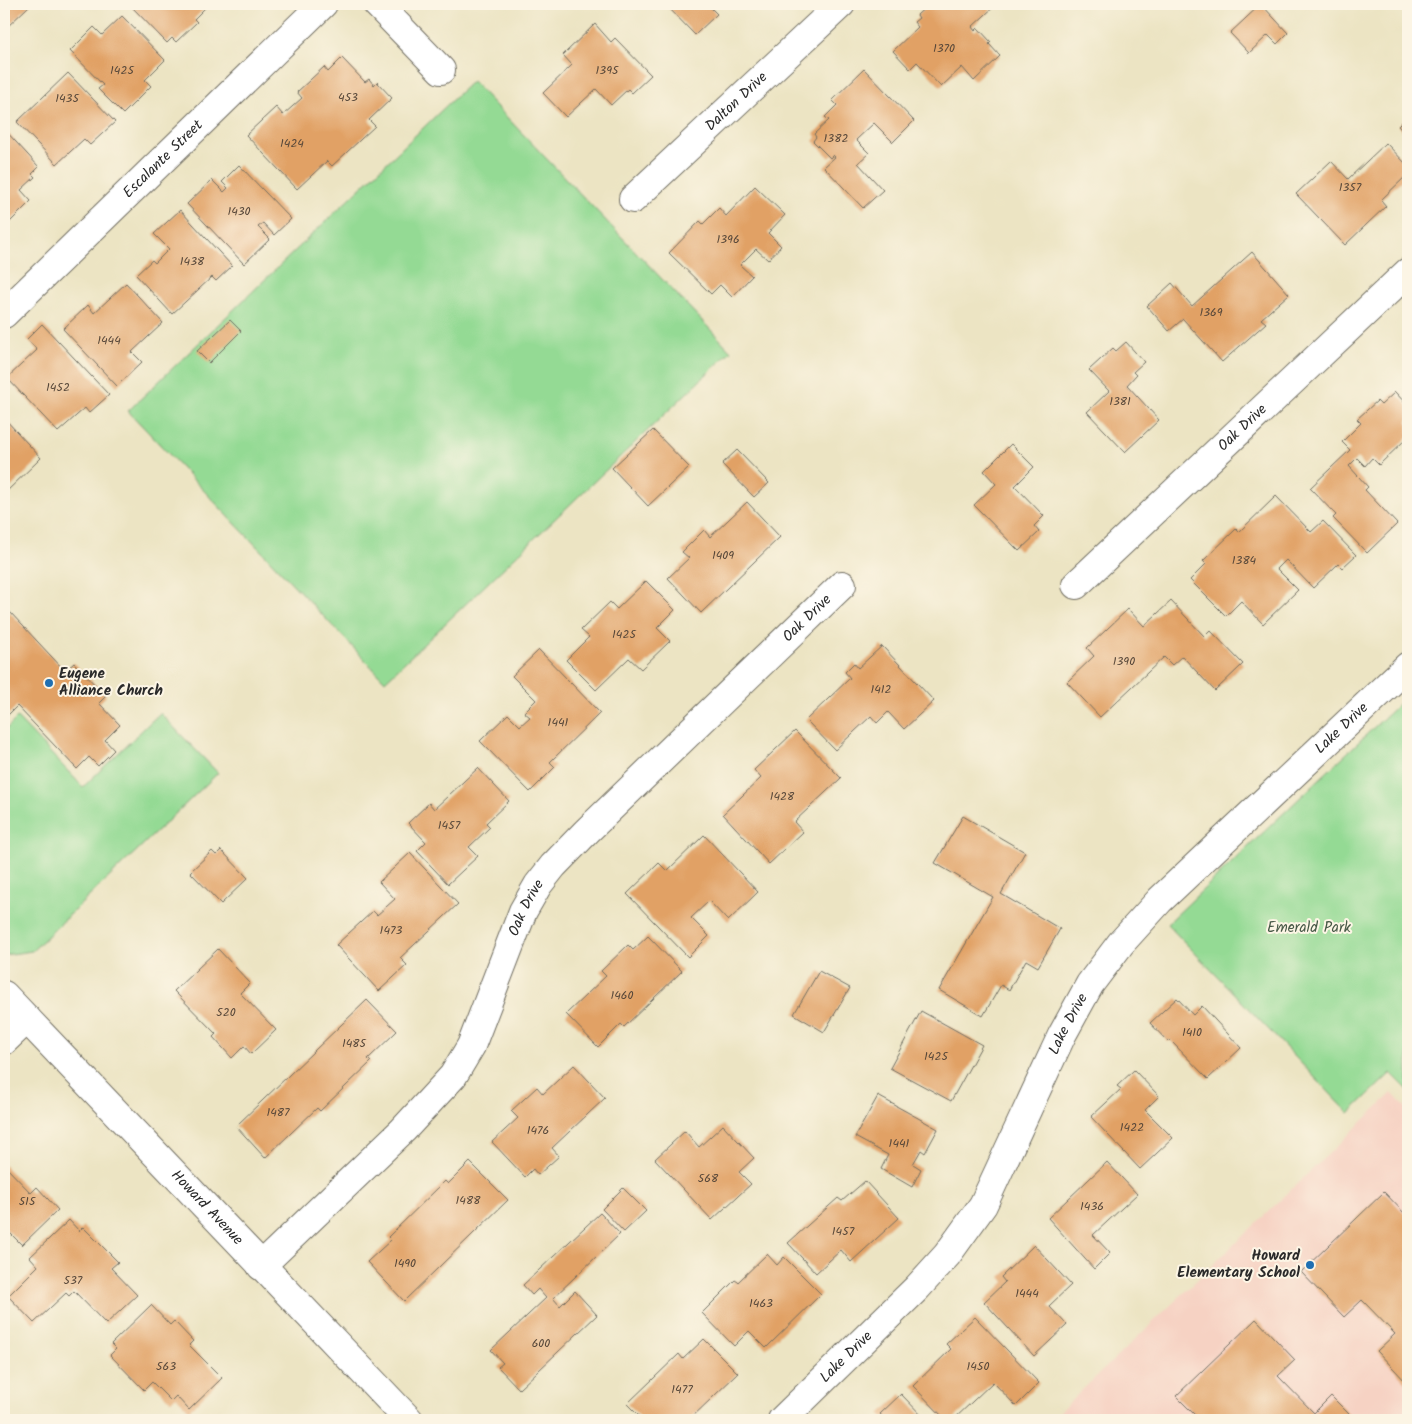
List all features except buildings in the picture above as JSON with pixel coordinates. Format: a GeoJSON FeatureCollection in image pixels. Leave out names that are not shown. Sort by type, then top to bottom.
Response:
{"type":"FeatureCollection","features":[{"type":"Feature","properties":{"kind":"street","name":"Escalante Street"},"geometry":{"type":"LineString","coordinates":[[4,314],[323,4]]}},
{"type":"Feature","properties":{"kind":"street"},"geometry":{"type":"LineString","coordinates":[[377,4],[440,70]]}},
{"type":"Feature","properties":{"kind":"street","name":"Dalton Drive"},"geometry":{"type":"LineString","coordinates":[[633,199],[841,4]]}},
{"type":"Feature","properties":{"kind":"street","name":"Oak Drive"},"geometry":{"type":"LineString","coordinates":[[1076,585],[1408,272]]}},
{"type":"Feature","properties":{"kind":"street","name":"Oak Drive"},"geometry":{"type":"LineString","coordinates":[[261,1266],[403,1130],[453,1076],[471,1046],[523,911],[538,885],[553,866],[842,585]]}},
{"type":"Feature","properties":{"kind":"street","name":"Lake Drive"},"geometry":{"type":"LineString","coordinates":[[782,1420],[917,1288],[947,1255],[983,1205],[1062,1035],[1090,984],[1121,943],[1160,900],[1408,666]]}},
{"type":"Feature","properties":{"kind":"street","name":"Howard Avenue"},"geometry":{"type":"LineString","coordinates":[[4,995],[409,1420]]}},
{"type":"Feature","properties":{"kind":"street"},"geometry":{"type":"LineString","coordinates":[[4,1041],[27,1019]]}},
{"type":"Feature","properties":{"kind":"shaded area","name":"Howard Elementary School"},"geometry":{"type":"Polygon","coordinates":[[[1392,1093],[1408,1110],[1408,1420],[1051,1420],[1392,1093]]]}},
{"type":"Feature","properties":{"kind":"green space"},"geometry":{"type":"Polygon","coordinates":[[[472,81],[731,351],[385,681],[128,411],[472,81]]]}},
{"type":"Feature","properties":{"kind":"green space","name":"Emerald Park"},"geometry":{"type":"Polygon","coordinates":[[[1408,695],[1408,1090],[1391,1073],[1349,1113],[1167,924],[1408,695]]]}},
{"type":"Feature","properties":{"kind":"green space"},"geometry":{"type":"Polygon","coordinates":[[[160,713],[218,773],[32,951],[4,955],[4,731],[17,718],[83,787],[160,713]]]}},
{"type":"Feature","properties":{"kind":"place","name":"Eugene Alliance Church"},"geometry":{"type":"Point","coordinates":[49,683]}},
{"type":"Feature","properties":{"kind":"place","name":"Howard Elementary School"},"geometry":{"type":"Point","coordinates":[1310,1265]}}]}
